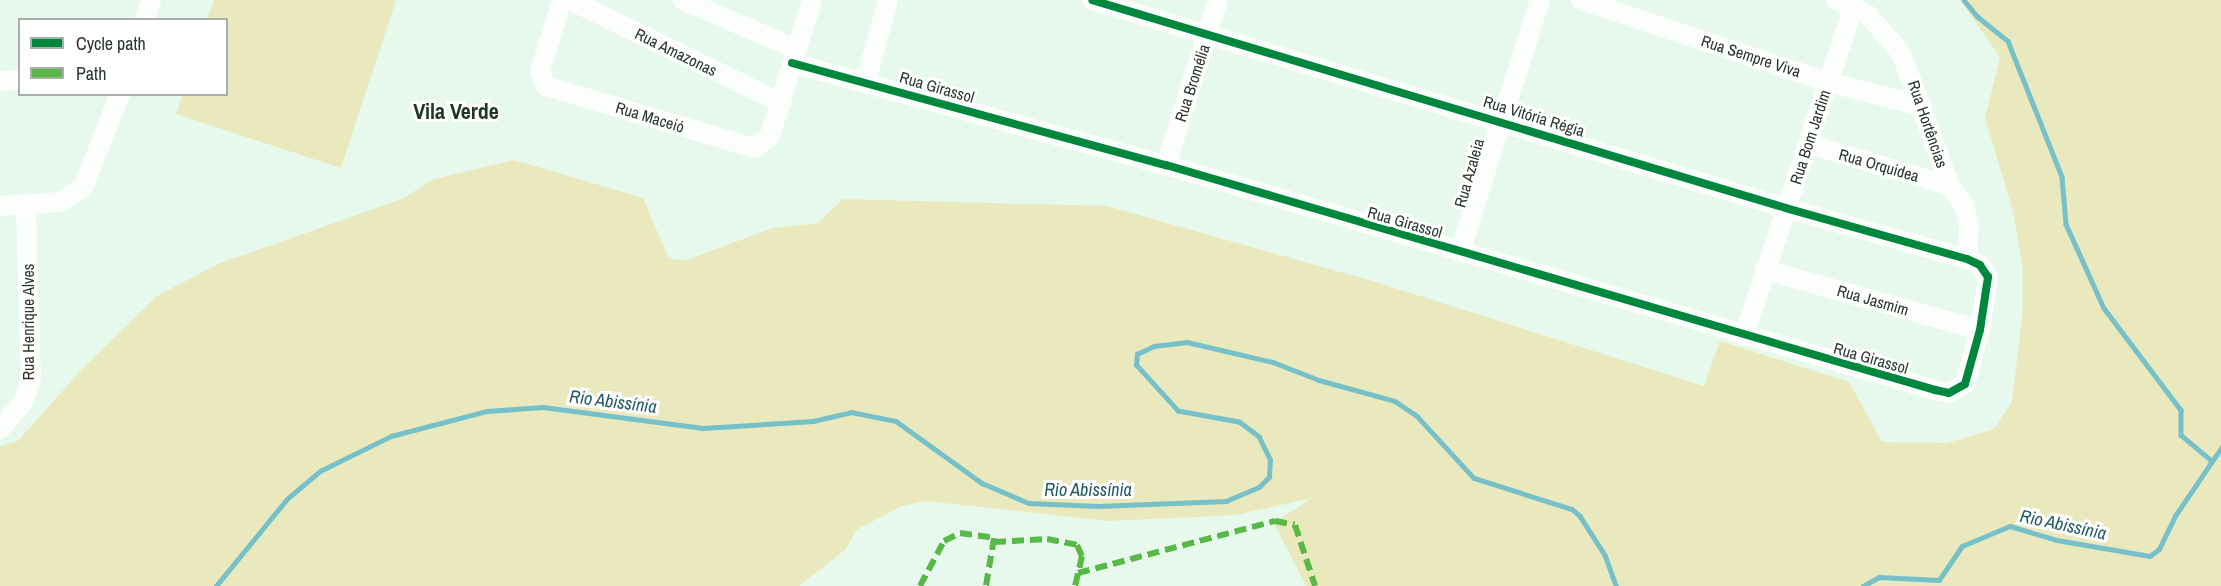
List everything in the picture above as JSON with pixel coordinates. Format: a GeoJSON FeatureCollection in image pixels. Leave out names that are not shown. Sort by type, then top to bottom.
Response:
{"type":"FeatureCollection","features":[{"type":"Feature","properties":{"kind":"street"},"geometry":{"type":"LineString","coordinates":[[146,18],[151,0]]}},
{"type":"Feature","properties":{"kind":"street","name":"Rua Maceió"},"geometry":{"type":"LineString","coordinates":[[562,0],[540,72],[541,82],[760,147],[770,136],[781,103]]}},
{"type":"Feature","properties":{"kind":"street","name":"Rua Amazonas"},"geometry":{"type":"LineString","coordinates":[[570,0],[781,103]]}},
{"type":"Feature","properties":{"kind":"street","name":"Rua Girassol"},"geometry":{"type":"LineString","coordinates":[[683,0],[794,56],[866,81],[1166,165],[1744,336],[1935,390],[1949,393],[1965,384],[1980,330]]}},
{"type":"Feature","properties":{"kind":"street"},"geometry":{"type":"LineString","coordinates":[[781,103],[812,0]]}},
{"type":"Feature","properties":{"kind":"street"},"geometry":{"type":"LineString","coordinates":[[866,81],[888,0]]}},
{"type":"Feature","properties":{"kind":"street","name":"Rua Vitória Régia"},"geometry":{"type":"LineString","coordinates":[[1092,0],[1499,120],[1786,208],[1967,259]]}},
{"type":"Feature","properties":{"kind":"street","name":"Rua Bromélia"},"geometry":{"type":"LineString","coordinates":[[1166,165],[1218,0]]}},
{"type":"Feature","properties":{"kind":"street","name":"Rua Azaleia"},"geometry":{"type":"LineString","coordinates":[[1460,252],[1499,120],[1540,0]]}},
{"type":"Feature","properties":{"kind":"street","name":"Rua Sempre Viva"},"geometry":{"type":"LineString","coordinates":[[1581,0],[1828,82],[1922,106]]}},
{"type":"Feature","properties":{"kind":"street","name":"Rua Bom Jardim"},"geometry":{"type":"LineString","coordinates":[[1744,336],[1828,82],[1845,3]]}},
{"type":"Feature","properties":{"kind":"street","name":"Rua Hortências"},"geometry":{"type":"LineString","coordinates":[[1845,3],[1884,29],[1900,53],[1922,106],[1950,186],[1964,206],[1969,224],[1967,259]]}},
{"type":"Feature","properties":{"kind":"street"},"geometry":{"type":"LineString","coordinates":[[0,81],[18,80]]}},
{"type":"Feature","properties":{"kind":"street"},"geometry":{"type":"LineString","coordinates":[[0,206],[60,202],[83,188],[119,96]]}},
{"type":"Feature","properties":{"kind":"street","name":"Rua Orquidea"},"geometry":{"type":"LineString","coordinates":[[1809,144],[1950,186]]}},
{"type":"Feature","properties":{"kind":"street","name":"Rua Henrique Alves"},"geometry":{"type":"LineString","coordinates":[[0,429],[23,403],[31,378],[26,205]]}},
{"type":"Feature","properties":{"kind":"street"},"geometry":{"type":"LineString","coordinates":[[1967,259],[1980,265],[1988,277],[1980,330]]}},
{"type":"Feature","properties":{"kind":"street","name":"Rua Jasmim"},"geometry":{"type":"LineString","coordinates":[[1765,270],[1980,330]]}},
{"type":"Feature","properties":{"kind":"green space"},"geometry":{"type":"Polygon","coordinates":[[[214,0],[396,0],[341,168],[176,114],[183,96],[228,96],[228,18],[207,18],[214,0]]]}},
{"type":"Feature","properties":{"kind":"green space"},"geometry":{"type":"Polygon","coordinates":[[[1960,0],[2221,0],[2221,586],[1306,586],[1274,523],[1312,498],[1236,515],[1109,521],[925,501],[902,506],[856,530],[846,549],[799,586],[0,586],[0,446],[18,441],[82,369],[157,296],[218,264],[402,199],[434,179],[514,160],[643,198],[669,259],[686,260],[773,228],[818,223],[843,199],[1107,206],[1379,283],[1704,386],[1720,341],[1849,382],[1882,442],[1947,443],[1994,429],[2012,402],[2023,309],[2023,268],[2013,211],[1985,118],[2000,57],[1960,0]]]}},
{"type":"Feature","properties":{"kind":"waterway"},"geometry":{"type":"LineString","coordinates":[[1964,0],[1977,16],[2008,41],[2062,177],[2066,224],[2104,308],[2181,410],[2181,435],[2210,459]]}},
{"type":"Feature","properties":{"kind":"waterway","name":"Rio Abissínia"},"geometry":{"type":"LineString","coordinates":[[216,586],[287,499],[320,471],[391,436],[487,411],[543,407],[703,428],[813,421],[851,412],[896,421],[982,483],[1029,503],[1098,506],[1226,501],[1259,487],[1269,477],[1270,460],[1259,437],[1239,422],[1178,411],[1136,365],[1137,354],[1154,346],[1187,342],[1273,362],[1319,380],[1395,401],[1417,416],[1474,478],[1572,509],[1580,516],[1605,555],[1616,586]]}},
{"type":"Feature","properties":{"kind":"waterway","name":"Rio Abissínia"},"geometry":{"type":"LineString","coordinates":[[1863,586],[1879,577],[1939,580],[1962,546],[2010,526],[2057,540],[2150,556],[2159,549],[2175,516],[2221,448]]}},
{"type":"Feature","properties":{"kind":"marked path"},"geometry":{"type":"LineString","coordinates":[[1078,573],[1275,521],[1295,525],[1315,586]]}},
{"type":"Feature","properties":{"kind":"marked path"},"geometry":{"type":"LineString","coordinates":[[920,586],[944,541],[960,533],[994,538],[986,586]]}},
{"type":"Feature","properties":{"kind":"marked path"},"geometry":{"type":"LineString","coordinates":[[994,542],[1047,539],[1077,545],[1082,556],[1075,586]]}},
{"type":"Feature","properties":{"kind":"cycle path"},"geometry":{"type":"LineString","coordinates":[[792,63],[1166,165],[1935,390],[1949,393],[1965,384],[1980,330],[1988,277],[1980,265],[1967,259],[1786,208],[1092,0]]}},
{"type":"Feature","properties":{"kind":"district","name":"Vila Verde"},"geometry":{"type":"Point","coordinates":[456,112]}}]}
